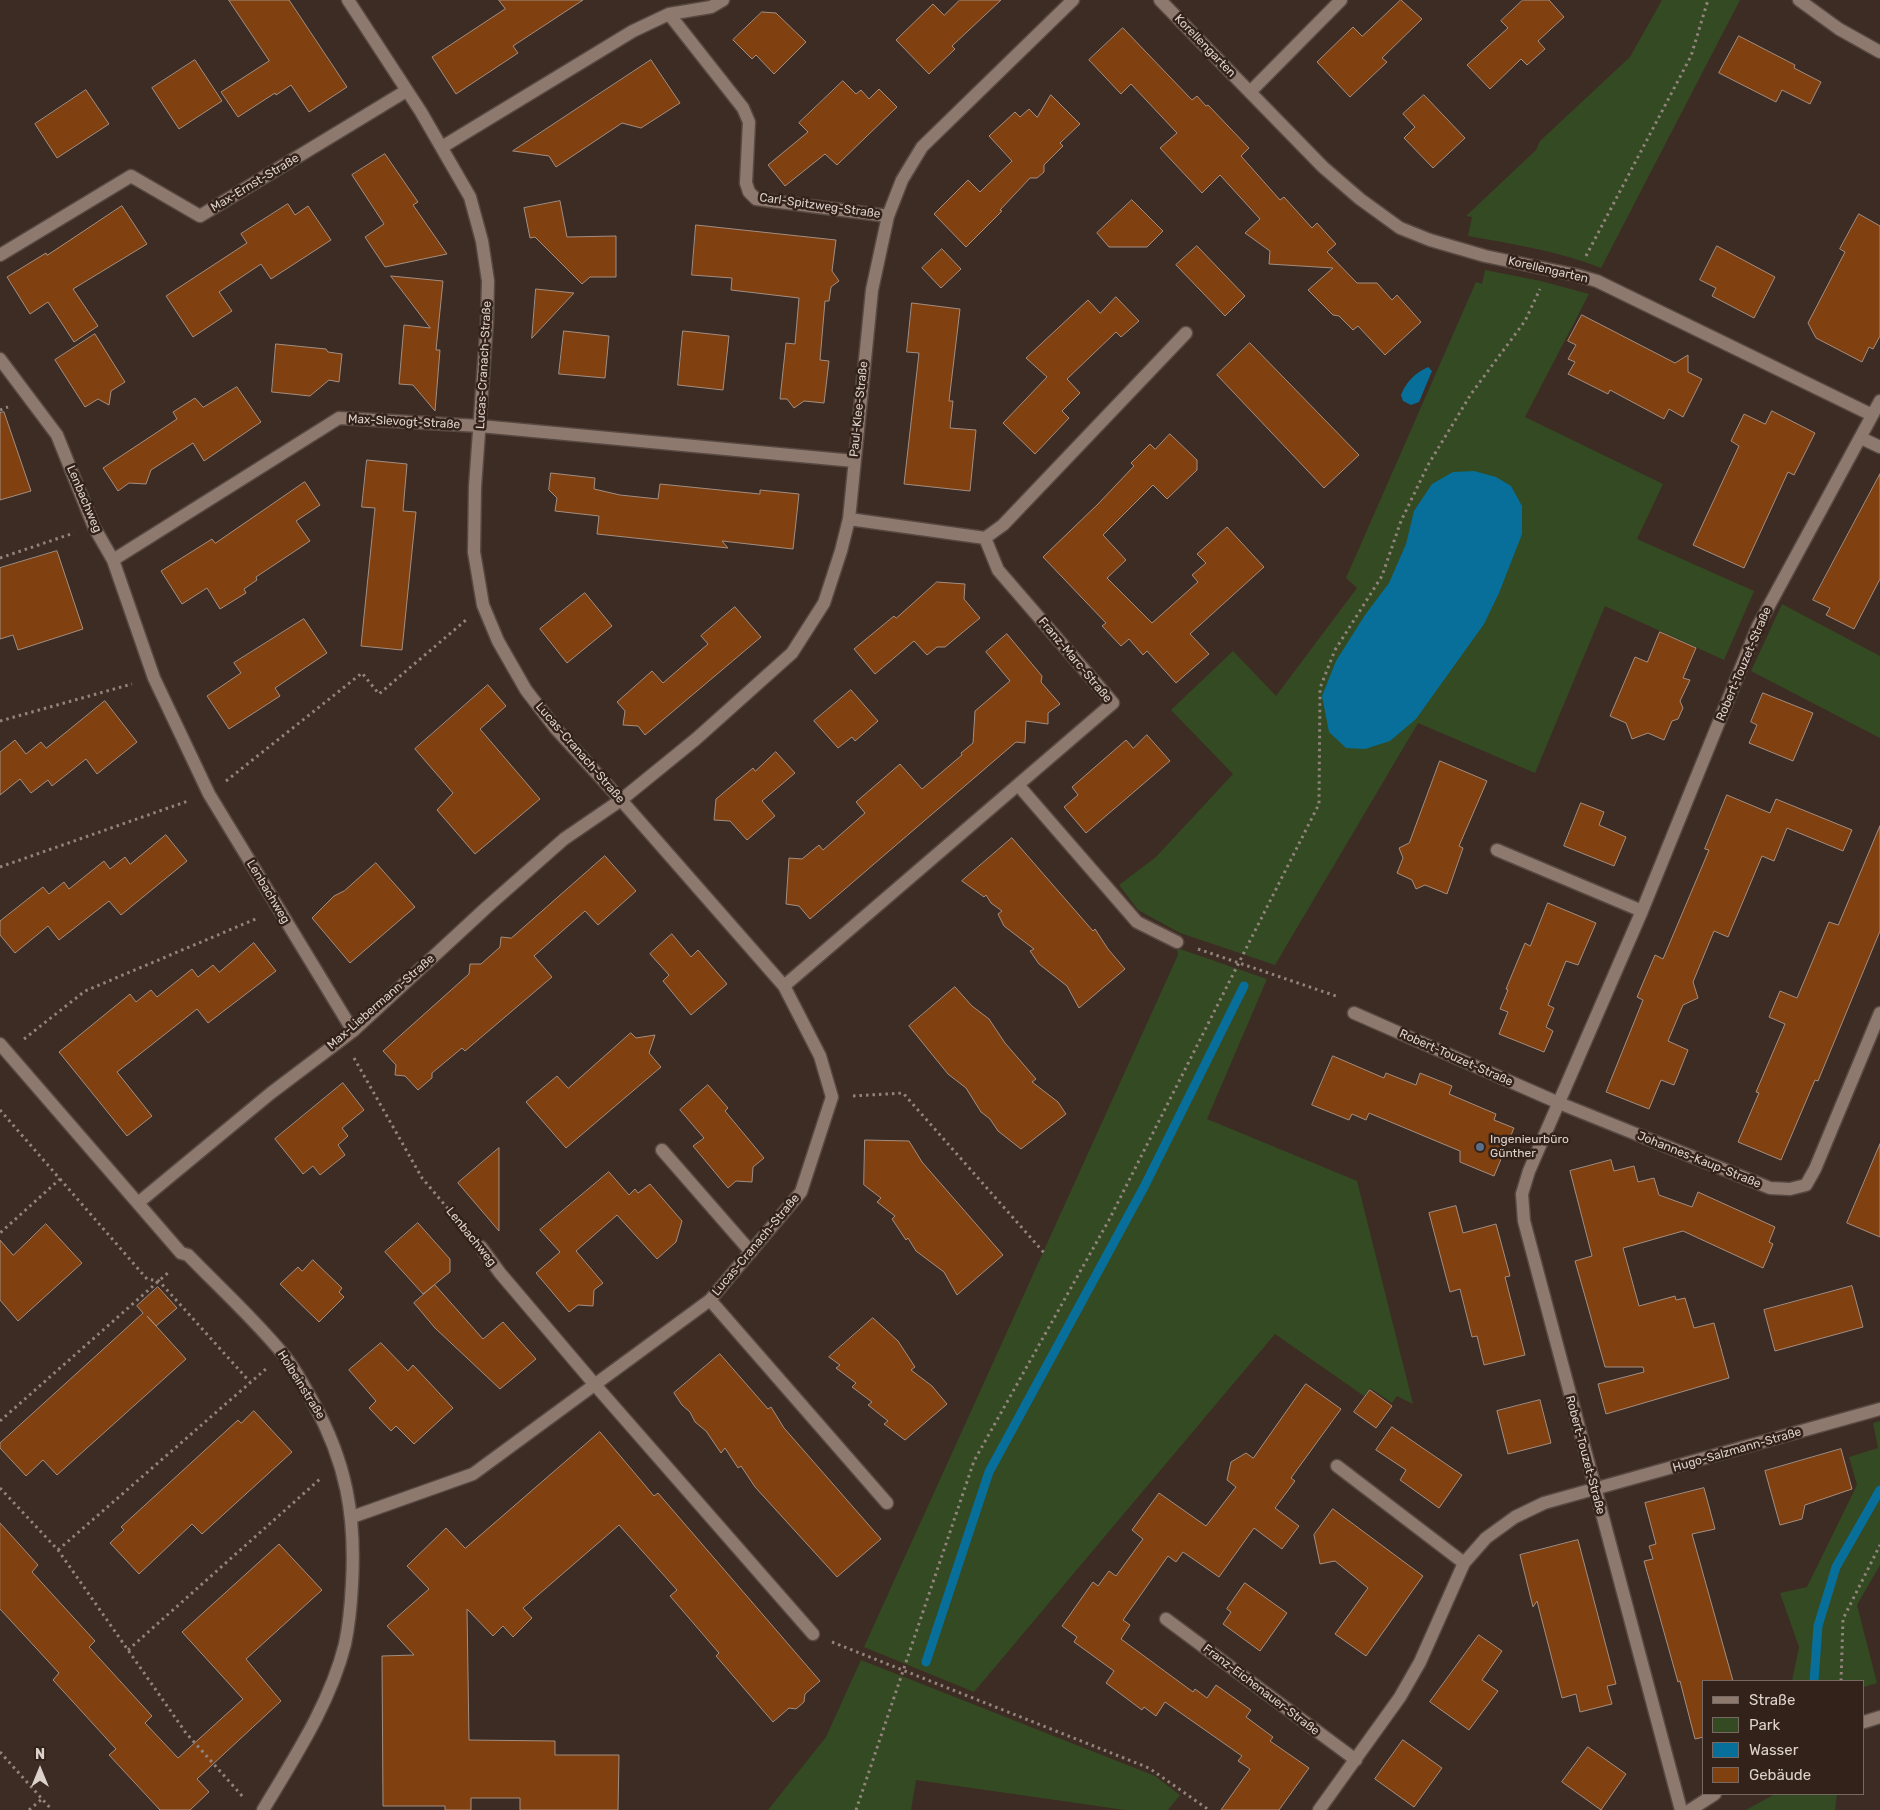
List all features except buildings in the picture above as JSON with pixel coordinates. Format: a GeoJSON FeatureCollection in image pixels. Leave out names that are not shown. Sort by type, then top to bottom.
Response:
{"type":"FeatureCollection","features":[{"type":"Feature","properties":{"kind":"street","name":"Lucas-Cranach-Straße"},"geometry":{"type":"LineString","coordinates":[[348,0],[442,147],[470,197],[482,242],[488,281],[475,487],[474,552],[483,605],[498,641],[526,690],[556,729],[621,800],[784,986],[820,1056],[832,1097],[801,1192],[710,1300],[596,1386],[473,1474],[352,1517]]}},
{"type":"Feature","properties":{"kind":"street"},"geometry":{"type":"LineString","coordinates":[[442,147],[633,31],[669,14],[711,7],[723,0]]}},
{"type":"Feature","properties":{"kind":"street","name":"Paul-Klee-Straße"},"geometry":{"type":"LineString","coordinates":[[621,800],[696,739],[792,653],[824,603],[849,519],[872,290],[888,216],[902,180],[922,147],[1073,0]]}},
{"type":"Feature","properties":{"kind":"street","name":"Korellengarten"},"geometry":{"type":"LineString","coordinates":[[1160,0],[1323,166],[1360,199],[1400,228],[1430,240],[1485,256],[1576,274],[1597,281],[1872,415]]}},
{"type":"Feature","properties":{"kind":"street"},"geometry":{"type":"LineString","coordinates":[[1250,92],[1341,0]]}},
{"type":"Feature","properties":{"kind":"street"},"geometry":{"type":"LineString","coordinates":[[1799,0],[1839,28],[1880,52]]}},
{"type":"Feature","properties":{"kind":"street","name":"Carl-Spitzweg-Straße"},"geometry":{"type":"LineString","coordinates":[[669,14],[743,108],[749,122],[746,183],[749,192],[756,199],[888,216]]}},
{"type":"Feature","properties":{"kind":"street","name":"Max-Ernst-Straße"},"geometry":{"type":"LineString","coordinates":[[0,255],[132,176],[200,216],[406,90]]}},
{"type":"Feature","properties":{"kind":"street"},"geometry":{"type":"LineString","coordinates":[[849,519],[985,538],[1003,525],[1186,334]]}},
{"type":"Feature","properties":{"kind":"street","name":"Lenbachweg"},"geometry":{"type":"LineString","coordinates":[[0,359],[57,435],[94,527],[113,560],[154,678],[209,794],[278,910],[353,1030]]}},
{"type":"Feature","properties":{"kind":"street","name":"Robert-Touzet-Straße"},"geometry":{"type":"LineString","coordinates":[[1681,1810],[1594,1491],[1524,1221],[1522,1194],[1529,1171],[1642,911],[1758,626],[1880,401]]}},
{"type":"Feature","properties":{"kind":"street","name":"Max-Slevogt-Straße"},"geometry":{"type":"LineString","coordinates":[[113,560],[339,418],[480,426],[854,461]]}},
{"type":"Feature","properties":{"kind":"street"},"geometry":{"type":"LineString","coordinates":[[1861,438],[1880,448]]}},
{"type":"Feature","properties":{"kind":"street","name":"Franz-Marc-Straße"},"geometry":{"type":"LineString","coordinates":[[784,986],[1113,704],[998,570],[985,538]]}},
{"type":"Feature","properties":{"kind":"street"},"geometry":{"type":"LineString","coordinates":[[1019,786],[1137,922],[1178,942]]}},
{"type":"Feature","properties":{"kind":"street","name":"Max-Liebermann-Straße"},"geometry":{"type":"LineString","coordinates":[[138,1203],[271,1093],[353,1030],[487,906],[564,839],[621,800]]}},
{"type":"Feature","properties":{"kind":"street"},"geometry":{"type":"LineString","coordinates":[[1497,850],[1642,911]]}},
{"type":"Feature","properties":{"kind":"street","name":"Robert-Touzet-Straße"},"geometry":{"type":"LineString","coordinates":[[1354,1013],[1559,1103]]}},
{"type":"Feature","properties":{"kind":"street","name":"Johannes-Kaup-Straße"},"geometry":{"type":"LineString","coordinates":[[1559,1103],[1770,1188],[1790,1189],[1806,1185],[1815,1169],[1880,1013]]}},
{"type":"Feature","properties":{"kind":"street","name":"Holbeinstraße"},"geometry":{"type":"LineString","coordinates":[[4,1048],[181,1253],[188,1255],[284,1355],[324,1421],[340,1461],[352,1517],[354,1556],[351,1603],[345,1644],[329,1688],[302,1746],[263,1810]]}},
{"type":"Feature","properties":{"kind":"street"},"geometry":{"type":"LineString","coordinates":[[662,1150],[751,1252]]}},
{"type":"Feature","properties":{"kind":"street","name":"Lenbachweg"},"geometry":{"type":"LineString","coordinates":[[481,1247],[500,1273],[596,1386]]}},
{"type":"Feature","properties":{"kind":"street","name":"Lucas-Cranach-Straße"},"geometry":{"type":"LineString","coordinates":[[710,1300],[887,1503]]}},
{"type":"Feature","properties":{"kind":"street"},"geometry":{"type":"LineString","coordinates":[[596,1386],[813,1634]]}},
{"type":"Feature","properties":{"kind":"street","name":"Hugo-Salzmann-Straße"},"geometry":{"type":"LineString","coordinates":[[1594,1491],[1880,1409]]}},
{"type":"Feature","properties":{"kind":"street"},"geometry":{"type":"LineString","coordinates":[[1337,1466],[1464,1563]]}},
{"type":"Feature","properties":{"kind":"street"},"geometry":{"type":"LineString","coordinates":[[1320,1810],[1400,1697],[1420,1662],[1464,1563],[1486,1538],[1515,1517],[1544,1503],[1594,1491]]}},
{"type":"Feature","properties":{"kind":"street","name":"Franz-Eichenauer-Straße"},"geometry":{"type":"LineString","coordinates":[[1166,1619],[1356,1760]]}},
{"type":"Feature","properties":{"kind":"street"},"geometry":{"type":"LineString","coordinates":[[1865,1722],[1880,1717]]}},
{"type":"Feature","properties":{"kind":"street"},"geometry":{"type":"LineString","coordinates":[[1690,1810],[1713,1795]]}},
{"type":"Feature","properties":{"kind":"path"},"geometry":{"type":"LineString","coordinates":[[1576,274],[1691,56],[1708,0]]}},
{"type":"Feature","properties":{"kind":"path"},"geometry":{"type":"LineString","coordinates":[[856,1810],[974,1460],[1109,1220],[1319,804],[1320,688],[1335,650],[1382,576],[1401,520],[1428,465],[1471,394],[1525,320],[1550,269]]}},
{"type":"Feature","properties":{"kind":"path"},"geometry":{"type":"LineString","coordinates":[[0,558],[94,527]]}},
{"type":"Feature","properties":{"kind":"path"},"geometry":{"type":"LineString","coordinates":[[0,867],[209,794],[362,674],[379,694],[483,605]]}},
{"type":"Feature","properties":{"kind":"path"},"geometry":{"type":"LineString","coordinates":[[0,721],[154,678]]}},
{"type":"Feature","properties":{"kind":"path"},"geometry":{"type":"LineString","coordinates":[[4,1048],[85,991],[278,910]]}},
{"type":"Feature","properties":{"kind":"path"},"geometry":{"type":"LineString","coordinates":[[1178,942],[1338,997],[1347,1001],[1354,1013]]}},
{"type":"Feature","properties":{"kind":"path","name":"Lenbachweg"},"geometry":{"type":"LineString","coordinates":[[353,1030],[352,1055],[422,1178],[481,1247]]}},
{"type":"Feature","properties":{"kind":"path"},"geometry":{"type":"LineString","coordinates":[[832,1097],[903,1093],[1046,1255]]}},
{"type":"Feature","properties":{"kind":"path"},"geometry":{"type":"LineString","coordinates":[[0,1110],[147,1279],[159,1281],[250,1382]]}},
{"type":"Feature","properties":{"kind":"path"},"geometry":{"type":"LineString","coordinates":[[0,1233],[60,1179]]}},
{"type":"Feature","properties":{"kind":"path"},"geometry":{"type":"LineString","coordinates":[[0,1422],[188,1255]]}},
{"type":"Feature","properties":{"kind":"path"},"geometry":{"type":"LineString","coordinates":[[58,1550],[250,1382],[284,1355]]}},
{"type":"Feature","properties":{"kind":"path"},"geometry":{"type":"LineString","coordinates":[[128,1650],[340,1461]]}},
{"type":"Feature","properties":{"kind":"path"},"geometry":{"type":"LineString","coordinates":[[0,1488],[58,1550],[186,1733],[248,1803]]}},
{"type":"Feature","properties":{"kind":"path"},"geometry":{"type":"LineString","coordinates":[[1841,1680],[1842,1619],[1880,1545]]}},
{"type":"Feature","properties":{"kind":"path"},"geometry":{"type":"LineString","coordinates":[[813,1634],[1149,1768],[1209,1810]]}},
{"type":"Feature","properties":{"kind":"path"},"geometry":{"type":"LineString","coordinates":[[0,1752],[52,1810]]}},
{"type":"Feature","properties":{"kind":"path"},"geometry":{"type":"LineString","coordinates":[[29,1810],[42,1798]]}},
{"type":"Feature","properties":{"kind":"green space"},"geometry":{"type":"Polygon","coordinates":[[[1662,0],[1740,0],[1601,268],[1519,245],[1468,236],[1472,217],[1466,216],[1536,150],[1540,141],[1630,57],[1662,0]]]}},
{"type":"Feature","properties":{"kind":"green space"},"geometry":{"type":"Polygon","coordinates":[[[1485,270],[1541,281],[1589,294],[1525,417],[1663,484],[1637,539],[1754,591],[1724,660],[1605,606],[1535,773],[1418,723],[1275,965],[1180,933],[1138,910],[1119,885],[1156,857],[1233,774],[1171,710],[1233,651],[1276,696],[1357,588],[1346,578],[1476,282],[1482,284],[1485,270]]]}},
{"type":"Feature","properties":{"kind":"green space"},"geometry":{"type":"Polygon","coordinates":[[[1782,604],[1880,656],[1880,738],[1751,671],[1782,604]]]}},
{"type":"Feature","properties":{"kind":"green space"},"geometry":{"type":"Polygon","coordinates":[[[1177,948],[1267,979],[1207,1119],[1357,1181],[1413,1404],[1397,1396],[1392,1403],[1370,1388],[1364,1396],[1275,1334],[974,1692],[864,1647],[1178,955],[1177,948]]]}},
{"type":"Feature","properties":{"kind":"green space"},"geometry":{"type":"Polygon","coordinates":[[[1880,1421],[1880,1565],[1857,1605],[1877,1683],[1865,1687],[1865,1680],[1792,1680],[1799,1647],[1780,1593],[1807,1587],[1857,1485],[1849,1457],[1878,1448],[1873,1423],[1880,1421]]]}},
{"type":"Feature","properties":{"kind":"green space"},"geometry":{"type":"Polygon","coordinates":[[[861,1660],[1155,1776],[1180,1795],[1168,1810],[1125,1810],[916,1780],[911,1810],[768,1810],[826,1737],[861,1660]]]}},
{"type":"Feature","properties":{"kind":"green space"},"geometry":{"type":"Polygon","coordinates":[[[1773,1795],[1837,1795],[1835,1810],[1746,1810],[1773,1795]]]}},
{"type":"Feature","properties":{"kind":"water"},"geometry":{"type":"Polygon","coordinates":[[[1428,367],[1432,371],[1419,402],[1411,405],[1403,401],[1401,395],[1408,382],[1428,367]]]}},
{"type":"Feature","properties":{"kind":"water"},"geometry":{"type":"Polygon","coordinates":[[[1474,471],[1496,477],[1511,486],[1522,506],[1522,534],[1499,593],[1484,624],[1416,719],[1390,741],[1365,749],[1346,748],[1329,732],[1322,696],[1336,661],[1365,615],[1389,583],[1406,544],[1414,511],[1432,484],[1453,472],[1474,471]]]}},
{"type":"Feature","properties":{"kind":"waterway"},"geometry":{"type":"LineString","coordinates":[[926,1662],[989,1472],[1144,1187],[1244,986]]}},
{"type":"Feature","properties":{"kind":"waterway"},"geometry":{"type":"LineString","coordinates":[[1814,1680],[1818,1626],[1836,1567],[1880,1490]]}},
{"type":"Feature","properties":{"kind":"place","name":"Ingenieurbüro Günther"},"geometry":{"type":"Point","coordinates":[1480,1147]}}]}
